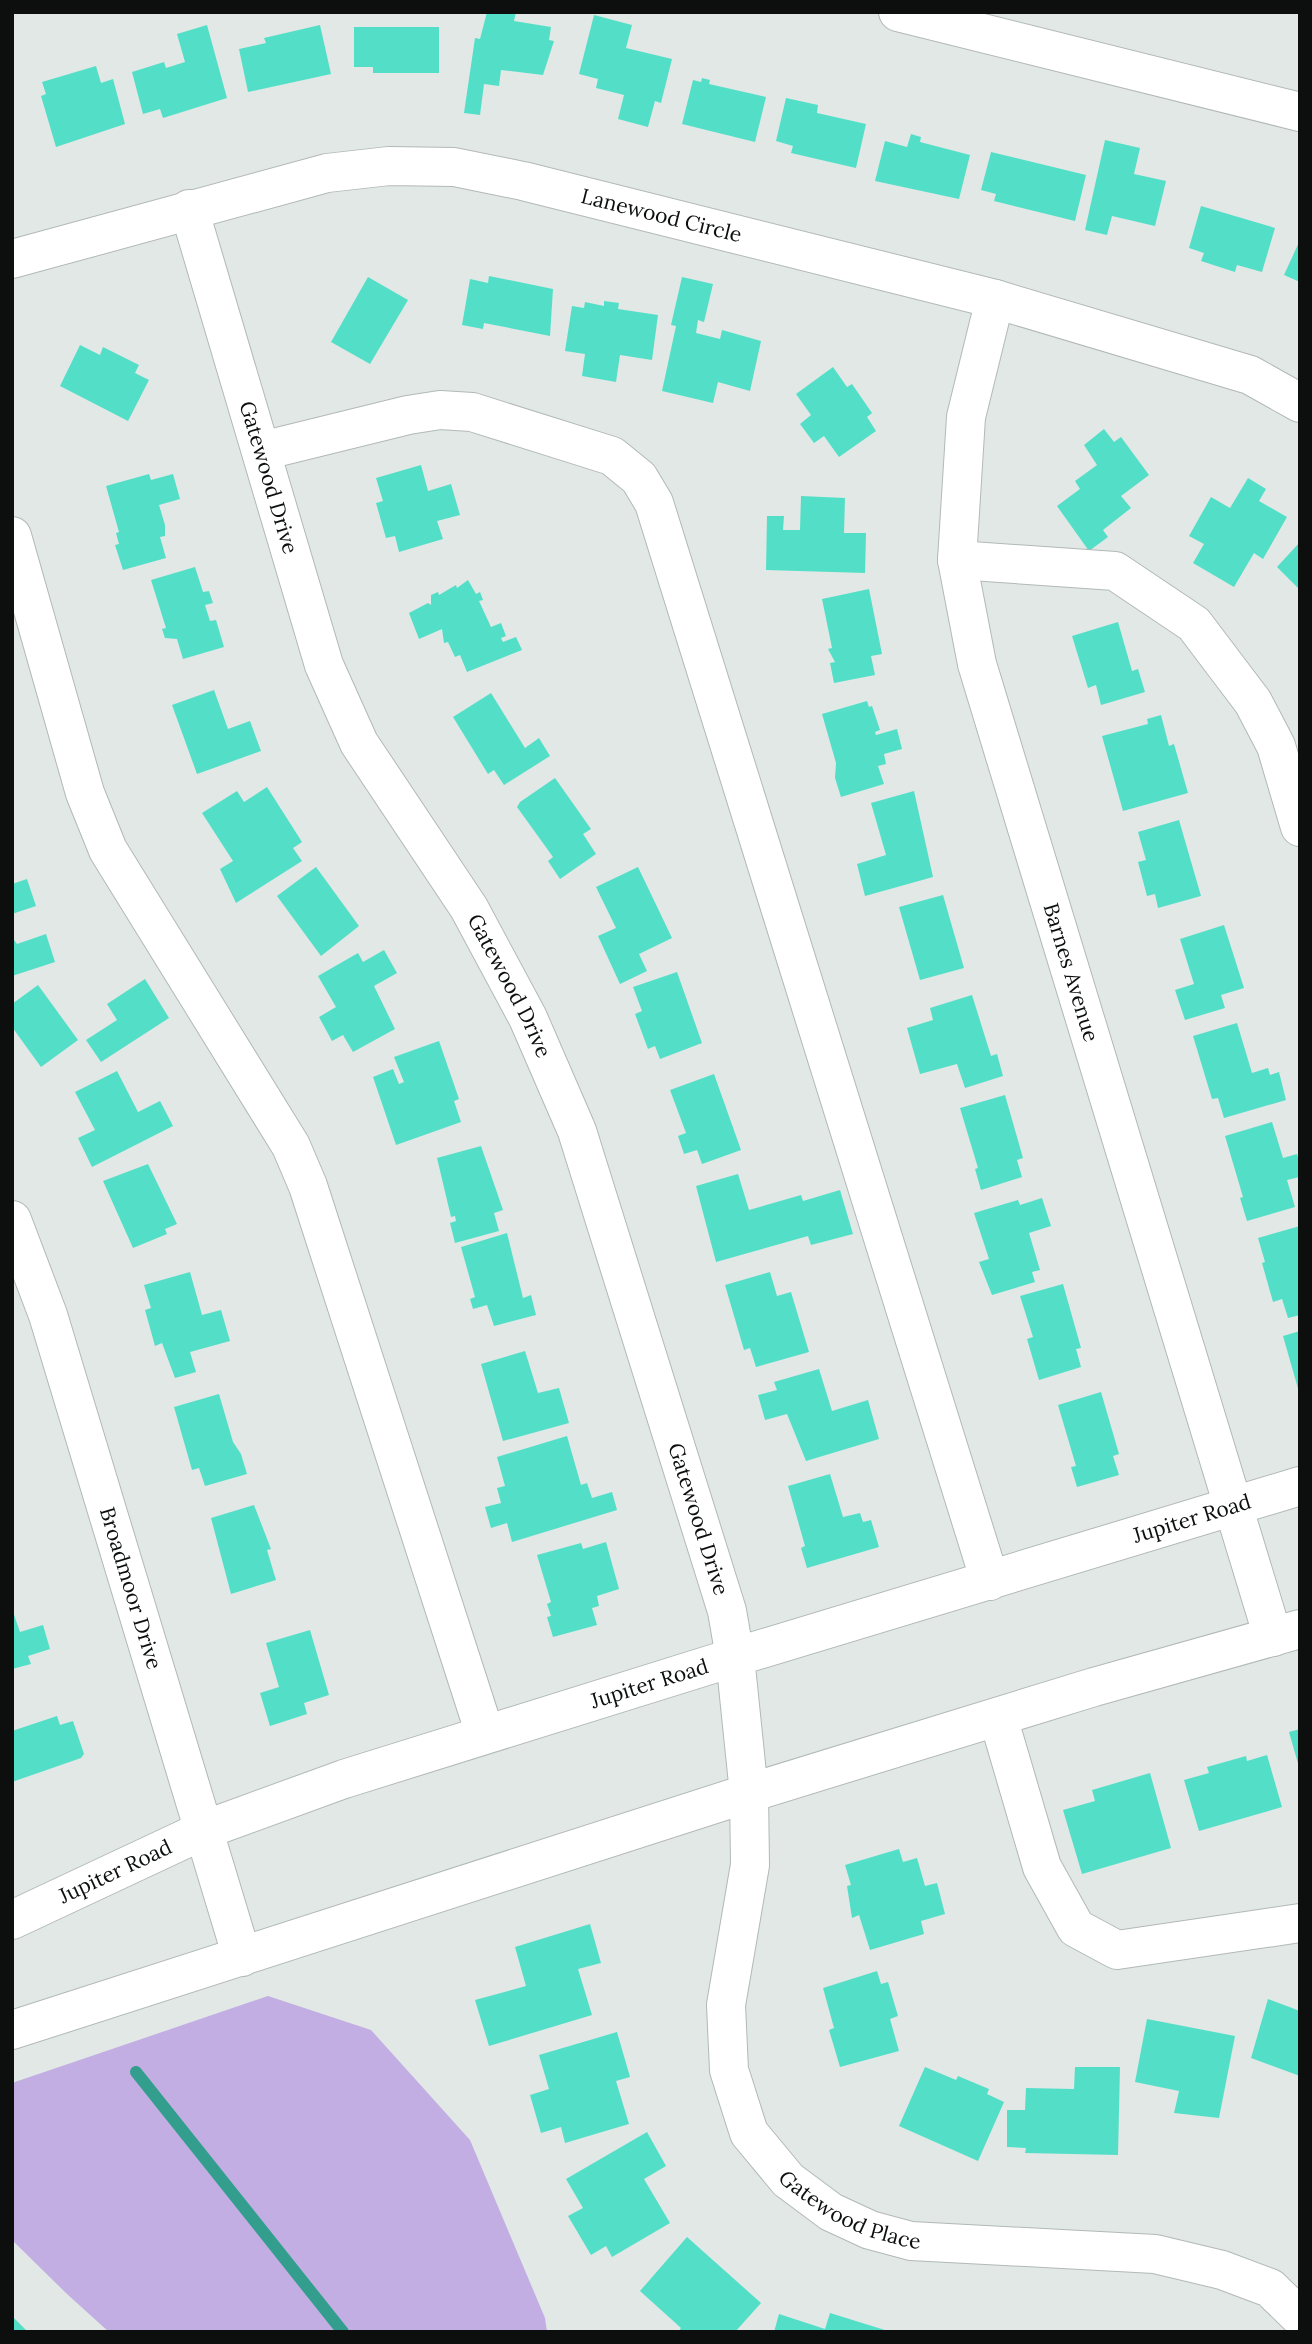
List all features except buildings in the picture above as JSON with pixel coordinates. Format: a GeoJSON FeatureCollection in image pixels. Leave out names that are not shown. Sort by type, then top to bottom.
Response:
{"type":"FeatureCollection","features":[{"type":"Feature","properties":{"kind":"street"},"geometry":{"type":"LineString","coordinates":[[898,12],[1300,111]]}},
{"type":"Feature","properties":{"kind":"street","name":"Lanewood Circle"},"geometry":{"type":"LineString","coordinates":[[12,259],[327,173],[388,166],[454,167],[523,181],[995,299],[1250,375],[1300,402]]}},
{"type":"Feature","properties":{"kind":"street","name":"Gatewood Drive"},"geometry":{"type":"LineString","coordinates":[[189,209],[324,665],[359,743],[469,908],[527,1018],[577,1131],[727,1611],[735,1657],[749,1793]]}},
{"type":"Feature","properties":{"kind":"street","name":"Barnes Avenue"},"geometry":{"type":"LineString","coordinates":[[995,299],[966,417],[957,560],[977,664],[1234,1506],[1286,1633]]}},
{"type":"Feature","properties":{"kind":"street"},"geometry":{"type":"LineString","coordinates":[[262,451],[408,415],[440,410],[472,412],[612,456],[639,478],[654,503],[990,1581]]}},
{"type":"Feature","properties":{"kind":"street"},"geometry":{"type":"LineString","coordinates":[[12,536],[85,793],[108,850],[291,1146],[309,1186],[485,1734]]}},
{"type":"Feature","properties":{"kind":"street"},"geometry":{"type":"LineString","coordinates":[[957,560],[1115,570],[1194,624],[1253,702],[1276,746],[1300,827]]}},
{"type":"Feature","properties":{"kind":"street","name":"Broadmoor Drive"},"geometry":{"type":"LineString","coordinates":[[12,1220],[48,1315],[242,1957]]}},
{"type":"Feature","properties":{"kind":"street","name":"Jupiter Road"},"geometry":{"type":"LineString","coordinates":[[12,1920],[204,1830],[344,1779],[1300,1486]]}},
{"type":"Feature","properties":{"kind":"street"},"geometry":{"type":"LineString","coordinates":[[12,2030],[749,1793],[1094,1687],[1286,1633]]}},
{"type":"Feature","properties":{"kind":"street"},"geometry":{"type":"LineString","coordinates":[[998,1717],[1042,1867],[1076,1928],[1117,1950],[1300,1923]]}},
{"type":"Feature","properties":{"kind":"street","name":"Gatewood Place"},"geometry":{"type":"LineString","coordinates":[[749,1793],[750,1865],[726,2006],[729,2070],[749,2133],[788,2180],[831,2212],[870,2230],[911,2241],[1154,2254],[1222,2270],[1270,2288],[1300,2318]]}},
{"type":"Feature","properties":{"kind":"shaded area"},"geometry":{"type":"Polygon","coordinates":[[[268,1996],[371,2030],[470,2140],[545,2318],[547,2332],[109,2332],[12,2240],[12,2083],[268,1996]]]}},
{"type":"Feature","properties":{"kind":"waterway"},"geometry":{"type":"LineString","coordinates":[[136,2072],[343,2332]]}}]}
